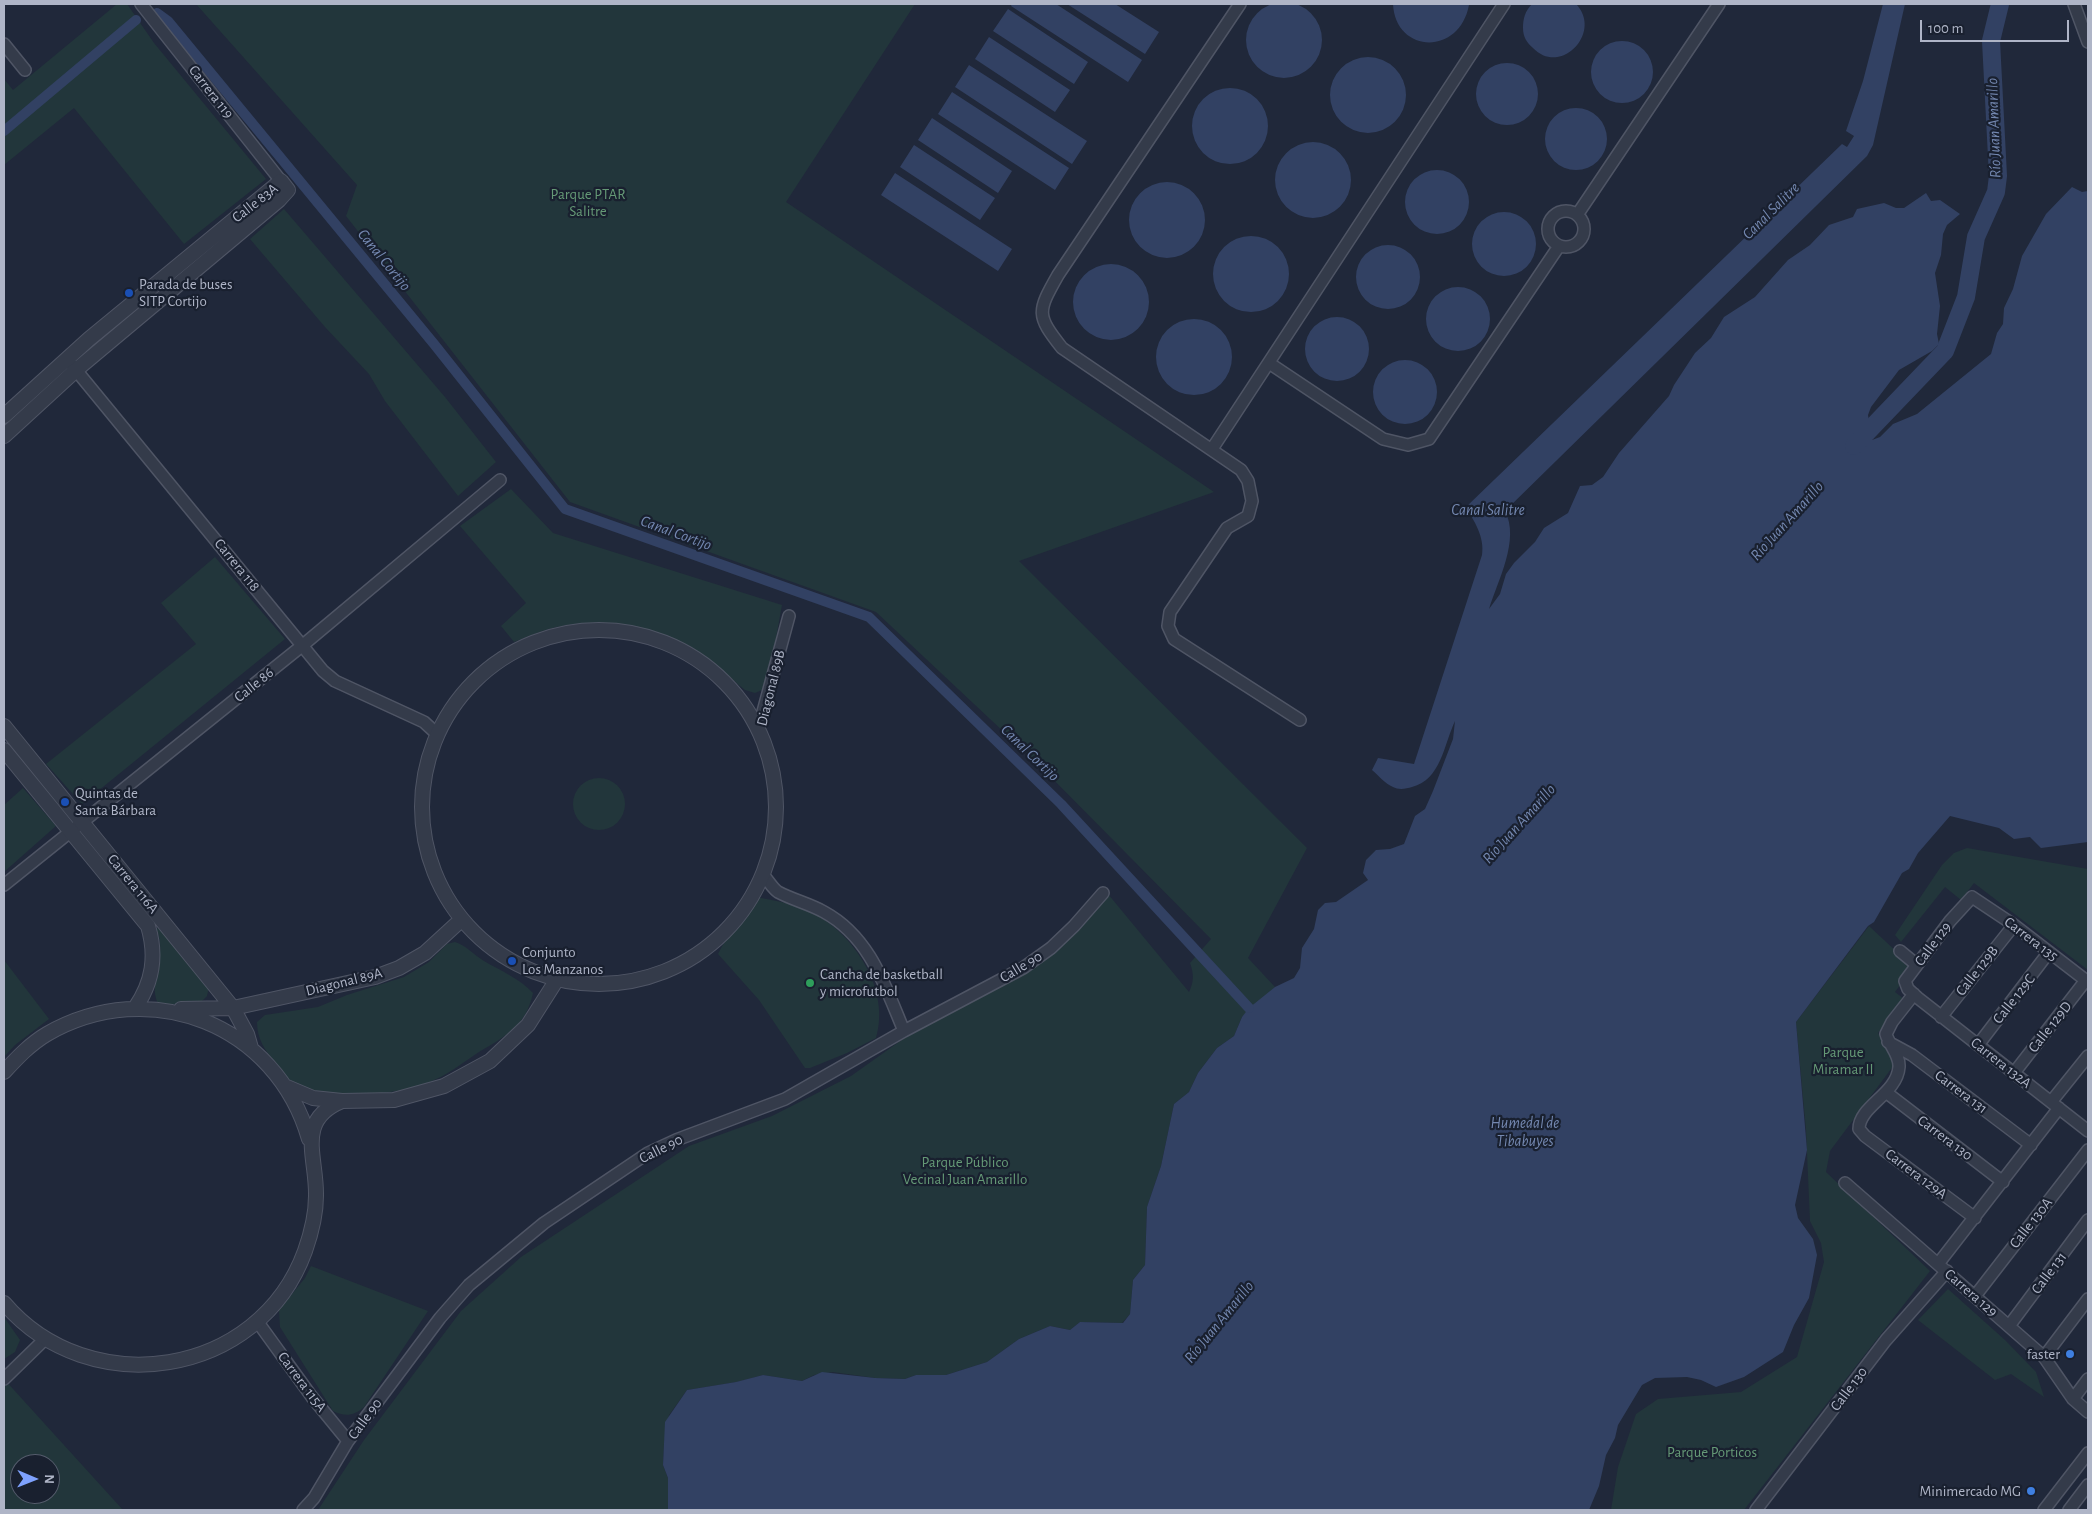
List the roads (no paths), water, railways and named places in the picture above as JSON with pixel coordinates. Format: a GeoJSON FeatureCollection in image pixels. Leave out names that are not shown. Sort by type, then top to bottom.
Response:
{"type":"FeatureCollection","features":[{"type":"Feature","properties":{"kind":"street","name":"Carrera 119"},"geometry":{"type":"LineString","coordinates":[[141,4],[281,181]]}},
{"type":"Feature","properties":{"kind":"street"},"geometry":{"type":"LineString","coordinates":[[1240,4],[1058,275],[1045,298],[1042,313],[1044,325],[1062,348],[1212,449],[1241,470],[1248,481],[1252,500],[1250,510],[1245,519],[1234,522],[1227,528],[1170,612],[1168,626],[1174,639],[1300,720]]}},
{"type":"Feature","properties":{"kind":"street"},"geometry":{"type":"LineString","coordinates":[[1212,449],[1504,4]]}},
{"type":"Feature","properties":{"kind":"street"},"geometry":{"type":"LineString","coordinates":[[1577,214],[1719,4]]}},
{"type":"Feature","properties":{"kind":"street"},"geometry":{"type":"LineString","coordinates":[[2074,4],[2088,42]]}},
{"type":"Feature","properties":{"kind":"street"},"geometry":{"type":"LineString","coordinates":[[4,44],[25,70]]}},
{"type":"Feature","properties":{"kind":"street","name":"Calle 83A"},"geometry":{"type":"LineString","coordinates":[[4,416],[67,358],[281,181],[288,190],[279,200],[76,370],[4,436]]}},
{"type":"Feature","properties":{"kind":"street"},"geometry":{"type":"LineString","coordinates":[[1564,211],[1577,214],[1584,226],[1582,239],[1572,247],[1559,246],[1550,236],[1549,223],[1558,213],[1564,211]]}},
{"type":"Feature","properties":{"kind":"street"},"geometry":{"type":"LineString","coordinates":[[1269,363],[1383,440],[1408,445],[1429,439],[1559,246]]}},
{"type":"Feature","properties":{"kind":"street","name":"Carrera 118"},"geometry":{"type":"LineString","coordinates":[[67,358],[324,672],[335,681],[424,722],[437,734]]}},
{"type":"Feature","properties":{"kind":"street","name":"Calle 86"},"geometry":{"type":"LineString","coordinates":[[4,885],[303,646],[500,480]]}},
{"type":"Feature","properties":{"kind":"street","name":"Diagonal 89B"},"geometry":{"type":"LineString","coordinates":[[461,920],[481,939],[504,956],[528,970],[556,981],[598,986],[634,981],[680,967],[714,943],[743,912],[763,875],[774,839],[776,802],[771,765],[758,730],[789,616]]}},
{"type":"Feature","properties":{"kind":"street"},"geometry":{"type":"LineString","coordinates":[[461,920],[437,877],[428,850],[422,811],[425,772],[437,734],[456,700],[484,671],[509,654],[554,635],[594,630],[634,633],[667,644],[698,660],[732,691],[758,730]]}},
{"type":"Feature","properties":{"kind":"street","name":"Carrera 116A"},"geometry":{"type":"LineString","coordinates":[[4,726],[148,926],[154,956],[152,975],[144,995],[135,1008]]}},
{"type":"Feature","properties":{"kind":"street","name":"Carrera 116A"},"geometry":{"type":"LineString","coordinates":[[4,750],[78,827],[233,1008],[247,1034],[251,1048]]}},
{"type":"Feature","properties":{"kind":"street"},"geometry":{"type":"LineString","coordinates":[[763,875],[777,891],[825,912],[851,932],[864,947],[878,970],[904,1031]]}},
{"type":"Feature","properties":{"kind":"street","name":"Calle 90"},"geometry":{"type":"LineString","coordinates":[[303,1510],[314,1498],[348,1441],[440,1318],[469,1285],[544,1223],[648,1153],[676,1140],[785,1099],[904,1031],[1023,968],[1057,943],[1103,893]]}},
{"type":"Feature","properties":{"kind":"street","name":"Carrera 135"},"geometry":{"type":"LineString","coordinates":[[1972,897],[2014,925],[2087,981]]}},
{"type":"Feature","properties":{"kind":"street","name":"Calle 129"},"geometry":{"type":"LineString","coordinates":[[1914,994],[1905,981],[1950,920],[1972,897]]}},
{"type":"Feature","properties":{"kind":"street","name":"Diagonal 89A"},"geometry":{"type":"LineString","coordinates":[[4,1072],[21,1053],[37,1041],[71,1022],[99,1013],[135,1008],[166,1010],[233,1008],[366,979],[399,968],[425,953],[461,920]]}},
{"type":"Feature","properties":{"kind":"street","name":"Calle 129B"},"geometry":{"type":"LineString","coordinates":[[1941,1017],[2014,925]]}},
{"type":"Feature","properties":{"kind":"street"},"geometry":{"type":"LineString","coordinates":[[1900,951],[1917,965]]}},
{"type":"Feature","properties":{"kind":"street","name":"Calle 129C"},"geometry":{"type":"LineString","coordinates":[[1978,1045],[2050,952]]}},
{"type":"Feature","properties":{"kind":"street"},"geometry":{"type":"LineString","coordinates":[[286,1087],[313,1098],[342,1101],[394,1100],[444,1086],[490,1061],[528,1025],[556,981]]}},
{"type":"Feature","properties":{"kind":"street","name":"Calle 129D"},"geometry":{"type":"LineString","coordinates":[[2014,1073],[2087,981]]}},
{"type":"Feature","properties":{"kind":"street"},"geometry":{"type":"LineString","coordinates":[[1887,1093],[1897,1077],[1900,1066],[1886,1034],[1888,1027],[1914,994]]}},
{"type":"Feature","properties":{"kind":"street","name":"Carrera 132A"},"geometry":{"type":"LineString","coordinates":[[1914,994],[1941,1017],[2088,1129]]}},
{"type":"Feature","properties":{"kind":"street"},"geometry":{"type":"LineString","coordinates":[[219,1027],[222,1018],[233,1008]]}},
{"type":"Feature","properties":{"kind":"street","name":"Diagonal 89A"},"geometry":{"type":"LineString","coordinates":[[166,1010],[193,1016],[219,1027],[251,1048]]}},
{"type":"Feature","properties":{"kind":"street","name":"Carrera 131"},"geometry":{"type":"LineString","coordinates":[[1888,1042],[1912,1055],[2031,1146]]}},
{"type":"Feature","properties":{"kind":"street"},"geometry":{"type":"LineString","coordinates":[[4,1303],[17,1317],[46,1339],[66,1350],[94,1360],[132,1366],[177,1362],[220,1346],[257,1321],[292,1278],[307,1243],[316,1198],[315,1170],[310,1142],[297,1104],[272,1068],[251,1048]]}},
{"type":"Feature","properties":{"kind":"street","name":"Calle 130"},"geometry":{"type":"LineString","coordinates":[[1756,1510],[1942,1268],[1975,1218],[2031,1146],[2055,1105],[2088,1056]]}},
{"type":"Feature","properties":{"kind":"street","name":"Carrera 129A"},"geometry":{"type":"LineString","coordinates":[[1887,1093],[1861,1119],[1859,1129],[1865,1136],[1975,1218]]}},
{"type":"Feature","properties":{"kind":"street","name":"Carrera 130"},"geometry":{"type":"LineString","coordinates":[[1887,1093],[2003,1182]]}},
{"type":"Feature","properties":{"kind":"street"},"geometry":{"type":"LineString","coordinates":[[310,1142],[312,1128],[319,1116],[329,1106],[342,1101]]}},
{"type":"Feature","properties":{"kind":"street","name":"Calle 130A"},"geometry":{"type":"LineString","coordinates":[[1974,1296],[2088,1150]]}},
{"type":"Feature","properties":{"kind":"street","name":"Carrera 129"},"geometry":{"type":"LineString","coordinates":[[1845,1183],[2044,1357],[2073,1399],[2088,1412]]}},
{"type":"Feature","properties":{"kind":"street","name":"Calle 131"},"geometry":{"type":"LineString","coordinates":[[2009,1326],[2088,1220]]}},
{"type":"Feature","properties":{"kind":"street"},"geometry":{"type":"LineString","coordinates":[[2044,1357],[2088,1299]]}},
{"type":"Feature","properties":{"kind":"street","name":"Carrera 115A"},"geometry":{"type":"LineString","coordinates":[[257,1321],[312,1397],[348,1441]]}},
{"type":"Feature","properties":{"kind":"street"},"geometry":{"type":"LineString","coordinates":[[4,1379],[46,1339]]}},
{"type":"Feature","properties":{"kind":"street"},"geometry":{"type":"LineString","coordinates":[[2073,1399],[2088,1379]]}},
{"type":"Feature","properties":{"kind":"street"},"geometry":{"type":"LineString","coordinates":[[2044,1510],[2088,1453]]}},
{"type":"Feature","properties":{"kind":"street"},"geometry":{"type":"LineString","coordinates":[[2069,1510],[2088,1485]]}},
{"type":"Feature","properties":{"kind":"water"},"geometry":{"type":"Polygon","coordinates":[[[1284,2],[1298,5],[1311,13],[1319,26],[1322,40],[1319,54],[1311,67],[1298,75],[1284,78],[1270,75],[1257,67],[1249,54],[1246,40],[1249,26],[1257,13],[1270,5],[1284,2]]]}},
{"type":"Feature","properties":{"kind":"water"},"geometry":{"type":"Polygon","coordinates":[[[1012,4],[1056,4],[1142,60],[1128,82],[1011,6],[1012,4]]]}},
{"type":"Feature","properties":{"kind":"water"},"geometry":{"type":"Polygon","coordinates":[[[1067,4],[1115,4],[1159,32],[1145,54],[1067,4]]]}},
{"type":"Feature","properties":{"kind":"water"},"geometry":{"type":"Polygon","coordinates":[[[1393,4],[1469,5],[1463,22],[1453,34],[1441,40],[1428,42],[1415,40],[1404,32],[1396,20],[1393,4]]]}},
{"type":"Feature","properties":{"kind":"water"},"geometry":{"type":"Polygon","coordinates":[[[1532,4],[1576,4],[1583,15],[1585,27],[1582,38],[1575,47],[1566,54],[1555,57],[1544,56],[1527,42],[1523,31],[1523,21],[1532,4]]]}},
{"type":"Feature","properties":{"kind":"water","name":"Humedal de Tibabuyes"},"geometry":{"type":"Polygon","coordinates":[[[1883,4],[1905,4],[1873,145],[1867,156],[1505,511],[1509,522],[1509,547],[1489,609],[1500,594],[1506,574],[1514,563],[1535,542],[1544,528],[1568,513],[1580,486],[1592,485],[1603,477],[1619,453],[1669,396],[1695,353],[1711,338],[1724,317],[1755,297],[1788,260],[1810,245],[1829,225],[1853,217],[1857,209],[1884,203],[1896,208],[1904,208],[1926,193],[1931,201],[1940,200],[1960,214],[1947,225],[1943,234],[1941,255],[1935,273],[1940,306],[1937,334],[1939,344],[1932,351],[1899,370],[1871,407],[1868,415],[1872,440],[1880,437],[1893,424],[1917,414],[1991,354],[1997,333],[2003,324],[2004,308],[2013,289],[2022,256],[2046,214],[2072,187],[2082,192],[2088,191],[2088,842],[2041,848],[2030,837],[2014,839],[1999,828],[1950,816],[1918,853],[1909,869],[1902,873],[1874,922],[1868,926],[1796,1022],[1807,1150],[1795,1205],[1798,1218],[1813,1239],[1817,1255],[1809,1298],[1794,1325],[1783,1352],[1744,1377],[1716,1387],[1701,1380],[1687,1377],[1655,1378],[1642,1385],[1618,1425],[1615,1438],[1606,1455],[1599,1486],[1589,1510],[668,1510],[668,1478],[663,1465],[665,1422],[687,1390],[736,1382],[763,1375],[802,1381],[822,1372],[875,1378],[905,1379],[916,1375],[946,1375],[987,1362],[1019,1339],[1050,1326],[1070,1330],[1080,1322],[1123,1323],[1130,1314],[1133,1280],[1145,1265],[1147,1207],[1161,1166],[1174,1104],[1189,1092],[1198,1073],[1217,1048],[1234,1036],[1242,1017],[1249,1008],[1275,987],[1294,978],[1300,968],[1302,948],[1314,929],[1318,910],[1325,903],[1336,902],[1368,880],[1363,873],[1366,860],[1376,850],[1390,849],[1404,844],[1415,816],[1425,809],[1433,791],[1453,739],[1455,721],[1440,760],[1429,777],[1422,783],[1412,787],[1397,789],[1387,784],[1372,770],[1378,758],[1414,764],[1482,555],[1483,548],[1480,536],[1466,507],[1842,144],[1847,147],[1854,136],[1846,131],[1863,81],[1883,4]]]}},
{"type":"Feature","properties":{"kind":"water"},"geometry":{"type":"Polygon","coordinates":[[[1008,9],[1088,62],[1074,84],[993,31],[1008,9]]]}},
{"type":"Feature","properties":{"kind":"water"},"geometry":{"type":"Polygon","coordinates":[[[989,37],[1070,90],[1055,112],[975,59],[989,37]]]}},
{"type":"Feature","properties":{"kind":"water"},"geometry":{"type":"Polygon","coordinates":[[[1616,41],[1628,41],[1644,50],[1651,60],[1653,72],[1651,84],[1644,94],[1628,103],[1616,103],[1605,98],[1596,89],[1591,78],[1591,66],[1596,55],[1605,46],[1616,41]]]}},
{"type":"Feature","properties":{"kind":"water"},"geometry":{"type":"Polygon","coordinates":[[[1368,57],[1382,60],[1395,68],[1403,81],[1406,95],[1403,109],[1395,122],[1382,130],[1368,133],[1354,130],[1341,122],[1333,109],[1330,95],[1333,81],[1341,68],[1354,60],[1368,57]]]}},
{"type":"Feature","properties":{"kind":"water"},"geometry":{"type":"Polygon","coordinates":[[[1501,63],[1513,63],[1529,72],[1536,82],[1538,94],[1536,106],[1529,116],[1513,125],[1501,125],[1490,120],[1481,111],[1476,100],[1476,88],[1481,77],[1490,68],[1501,63]]]}},
{"type":"Feature","properties":{"kind":"water"},"geometry":{"type":"Polygon","coordinates":[[[969,65],[1087,141],[1072,164],[955,87],[969,65]]]}},
{"type":"Feature","properties":{"kind":"water"},"geometry":{"type":"Polygon","coordinates":[[[1230,88],[1244,91],[1257,99],[1265,112],[1268,126],[1265,140],[1257,153],[1244,161],[1230,164],[1216,161],[1203,153],[1195,140],[1192,126],[1195,112],[1203,99],[1216,91],[1230,88]]]}},
{"type":"Feature","properties":{"kind":"water"},"geometry":{"type":"Polygon","coordinates":[[[952,92],[1069,168],[1055,190],[938,114],[952,92]]]}},
{"type":"Feature","properties":{"kind":"water"},"geometry":{"type":"Polygon","coordinates":[[[1570,108],[1582,108],[1598,117],[1605,127],[1607,139],[1605,151],[1598,161],[1582,170],[1570,170],[1559,165],[1550,156],[1545,145],[1545,133],[1550,122],[1559,113],[1570,108]]]}},
{"type":"Feature","properties":{"kind":"water"},"geometry":{"type":"Polygon","coordinates":[[[932,118],[1012,171],[998,193],[918,140],[932,118]]]}},
{"type":"Feature","properties":{"kind":"water"},"geometry":{"type":"Polygon","coordinates":[[[1313,142],[1328,145],[1340,153],[1348,165],[1351,180],[1348,195],[1340,207],[1328,215],[1313,218],[1298,215],[1286,207],[1278,195],[1275,180],[1278,165],[1286,153],[1298,145],[1313,142]]]}},
{"type":"Feature","properties":{"kind":"water"},"geometry":{"type":"Polygon","coordinates":[[[914,145],[995,198],[980,220],[900,167],[914,145]]]}},
{"type":"Feature","properties":{"kind":"water"},"geometry":{"type":"Polygon","coordinates":[[[1437,170],[1455,176],[1463,184],[1469,202],[1463,220],[1455,228],[1437,234],[1419,228],[1411,220],[1405,202],[1411,184],[1419,176],[1437,170]]]}},
{"type":"Feature","properties":{"kind":"water"},"geometry":{"type":"Polygon","coordinates":[[[895,173],[1012,249],[998,271],[881,195],[895,173]]]}},
{"type":"Feature","properties":{"kind":"water"},"geometry":{"type":"Polygon","coordinates":[[[1167,182],[1181,185],[1194,193],[1202,206],[1205,220],[1202,234],[1194,247],[1181,255],[1167,258],[1153,255],[1140,247],[1132,234],[1129,220],[1132,206],[1140,193],[1153,185],[1167,182]]]}},
{"type":"Feature","properties":{"kind":"water"},"geometry":{"type":"Polygon","coordinates":[[[1504,212],[1522,218],[1530,226],[1536,244],[1530,262],[1522,270],[1504,276],[1486,270],[1478,262],[1472,244],[1478,226],[1486,218],[1504,212]]]}},
{"type":"Feature","properties":{"kind":"water"},"geometry":{"type":"Polygon","coordinates":[[[1251,236],[1266,239],[1278,247],[1286,259],[1289,274],[1286,289],[1278,301],[1266,309],[1251,312],[1236,309],[1224,301],[1216,289],[1213,274],[1216,259],[1224,247],[1236,239],[1251,236]]]}},
{"type":"Feature","properties":{"kind":"water"},"geometry":{"type":"Polygon","coordinates":[[[1388,245],[1406,251],[1414,259],[1420,277],[1414,295],[1406,303],[1388,309],[1370,303],[1362,295],[1356,277],[1362,259],[1370,251],[1388,245]]]}},
{"type":"Feature","properties":{"kind":"water"},"geometry":{"type":"Polygon","coordinates":[[[1111,264],[1126,267],[1138,275],[1146,287],[1149,302],[1146,317],[1138,329],[1126,337],[1111,340],[1096,337],[1084,329],[1076,317],[1073,302],[1076,287],[1084,275],[1096,267],[1111,264]]]}},
{"type":"Feature","properties":{"kind":"water"},"geometry":{"type":"Polygon","coordinates":[[[1458,287],[1476,293],[1484,301],[1490,319],[1484,337],[1476,345],[1458,351],[1440,345],[1432,337],[1426,319],[1432,301],[1440,293],[1458,287]]]}},
{"type":"Feature","properties":{"kind":"water"},"geometry":{"type":"Polygon","coordinates":[[[1337,317],[1355,323],[1363,331],[1369,349],[1363,367],[1355,375],[1337,381],[1319,375],[1311,367],[1305,349],[1311,331],[1319,323],[1337,317]]]}},
{"type":"Feature","properties":{"kind":"water"},"geometry":{"type":"Polygon","coordinates":[[[1194,319],[1208,322],[1221,330],[1229,343],[1232,357],[1229,371],[1221,384],[1208,392],[1194,395],[1180,392],[1167,384],[1159,371],[1156,357],[1159,343],[1167,330],[1180,322],[1194,319]]]}},
{"type":"Feature","properties":{"kind":"water"},"geometry":{"type":"Polygon","coordinates":[[[1405,360],[1423,366],[1431,374],[1437,392],[1431,410],[1423,418],[1405,424],[1387,418],[1379,410],[1373,392],[1379,374],[1387,366],[1405,360]]]}},
{"type":"Feature","properties":{"kind":"waterway","name":"Río Juan Amarillo"},"geometry":{"type":"LineString","coordinates":[[1854,446],[1945,351],[1966,297],[1976,237],[1996,192],[1998,176],[1991,41],[2000,4]]}},
{"type":"Feature","properties":{"kind":"waterway","name":"Canal Cortijo"},"geometry":{"type":"LineString","coordinates":[[157,13],[168,21],[434,344],[565,509],[869,617],[1061,804],[1249,1008]]}},
{"type":"Feature","properties":{"kind":"waterway","name":"Canal Cortijo"},"geometry":{"type":"LineString","coordinates":[[4,131],[136,20]]}},
{"type":"Feature","properties":{"kind":"place","name":"Parada de buses SITP Cortijo"},"geometry":{"type":"Point","coordinates":[129,293]}},
{"type":"Feature","properties":{"kind":"place","name":"Quintas de Santa Bárbara"},"geometry":{"type":"Point","coordinates":[65,802]}},
{"type":"Feature","properties":{"kind":"place","name":"Conjunto Los Manzanos"},"geometry":{"type":"Point","coordinates":[512,961]}},
{"type":"Feature","properties":{"kind":"place","name":"Cancha de basketball y microfutbol"},"geometry":{"type":"Point","coordinates":[810,983]}},
{"type":"Feature","properties":{"kind":"place","name":"faster"},"geometry":{"type":"Point","coordinates":[2070,1354]}},
{"type":"Feature","properties":{"kind":"place","name":"Minimercado MG"},"geometry":{"type":"Point","coordinates":[2031,1491]}},
{"type":"Feature","properties":{"kind":"park label","name":"Parque PTAR Salitre"},"geometry":{"type":"Point","coordinates":[588,202]}},
{"type":"Feature","properties":{"kind":"park label","name":"Parque Miramar II"},"geometry":{"type":"Point","coordinates":[1843,1060]}},
{"type":"Feature","properties":{"kind":"park label","name":"Parque Público Vecinal Juan Amarillo"},"geometry":{"type":"Point","coordinates":[965,1170]}},
{"type":"Feature","properties":{"kind":"park label","name":"Parque Porticos"},"geometry":{"type":"Point","coordinates":[1712,1452]}},
{"type":"Feature","properties":{"kind":"water label","name":"Canal Salitre"},"geometry":{"type":"Point","coordinates":[1771,211]}},
{"type":"Feature","properties":{"kind":"water label","name":"Canal Salitre"},"geometry":{"type":"Point","coordinates":[1488,510]}}]}
